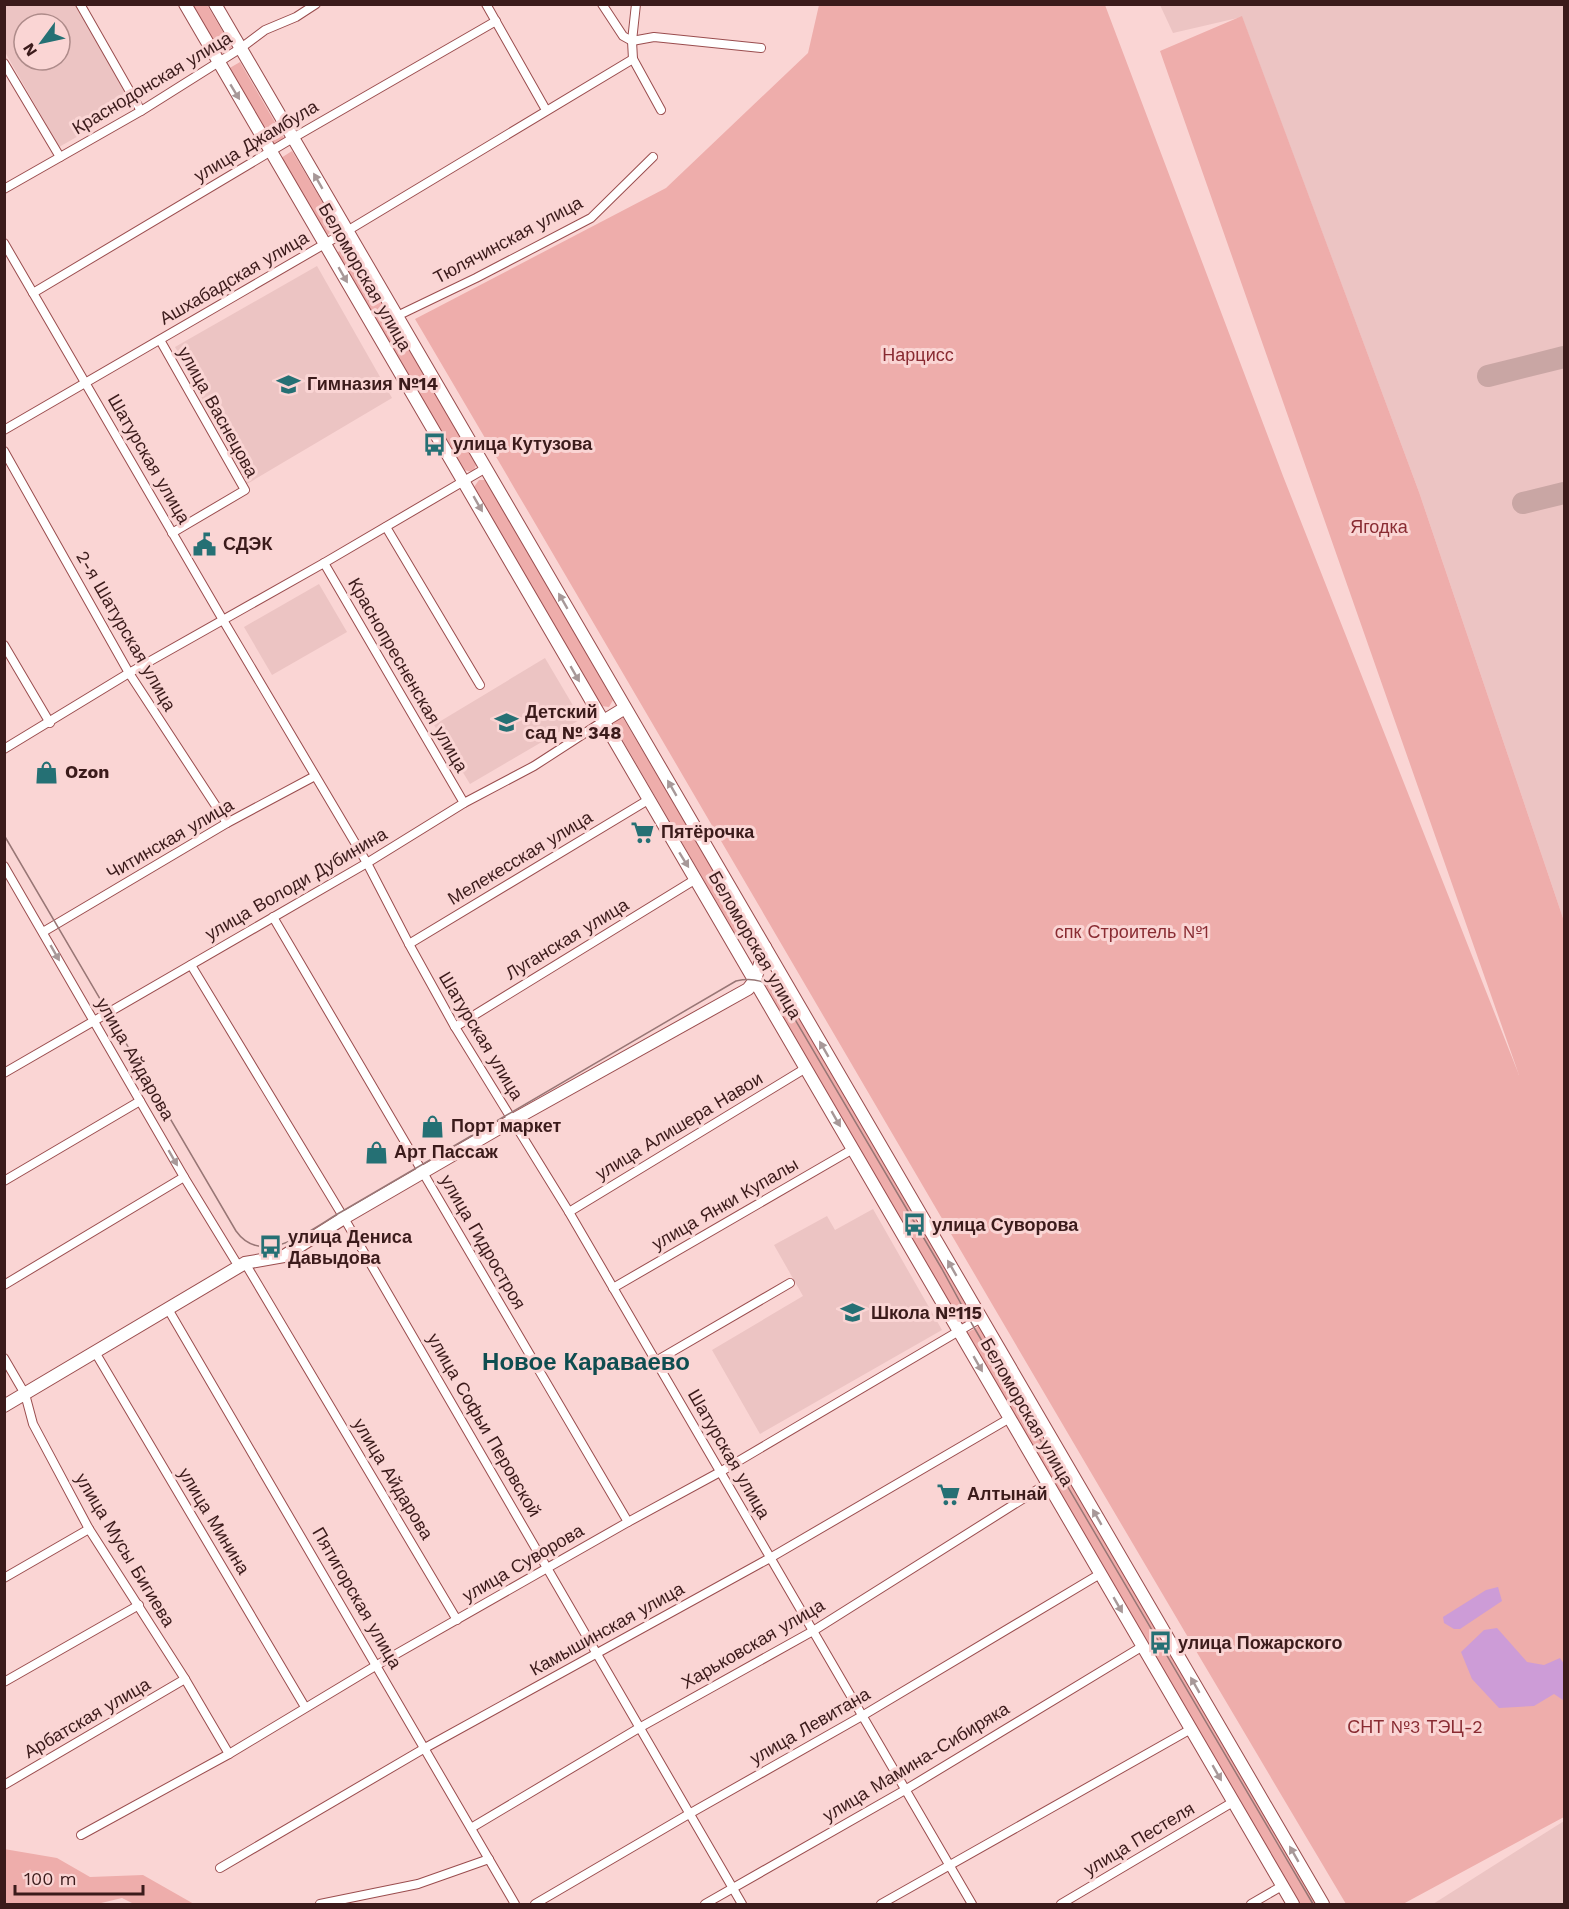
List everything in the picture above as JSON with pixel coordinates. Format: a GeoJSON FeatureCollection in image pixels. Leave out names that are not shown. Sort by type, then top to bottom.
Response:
{"type":"FeatureCollection","features":[{"type":"Feature","properties":{"kind":"main road","name":"Беломорская улица"},"geometry":{"type":"LineString","coordinates":[[185,4],[1293,1905]]}},
{"type":"Feature","properties":{"kind":"main road","name":"Беломорская улица"},"geometry":{"type":"LineString","coordinates":[[215,4],[1323,1905]]}},
{"type":"Feature","properties":{"kind":"main road"},"geometry":{"type":"LineString","coordinates":[[602,722],[626,708]]}},
{"type":"Feature","properties":{"kind":"main road"},"geometry":{"type":"LineString","coordinates":[[4,1406],[242,1265],[284,1256],[513,1120],[748,989],[755,980],[765,947]]}},
{"type":"Feature","properties":{"kind":"street"},"geometry":{"type":"LineString","coordinates":[[80,4],[141,111]]}},
{"type":"Feature","properties":{"kind":"street","name":"Краснодонская улица"},"geometry":{"type":"LineString","coordinates":[[4,189],[141,111],[241,48],[265,30],[296,17],[316,4]]}},
{"type":"Feature","properties":{"kind":"street"},"geometry":{"type":"LineString","coordinates":[[486,4],[546,110]]}},
{"type":"Feature","properties":{"kind":"street"},"geometry":{"type":"LineString","coordinates":[[602,4],[623,36],[632,41],[654,37],[761,48]]}},
{"type":"Feature","properties":{"kind":"street"},"geometry":{"type":"LineString","coordinates":[[636,4],[632,41],[633,59],[661,110]]}},
{"type":"Feature","properties":{"kind":"street","name":"улица Джамбула"},"geometry":{"type":"LineString","coordinates":[[33,293],[293,138],[496,21]]}},
{"type":"Feature","properties":{"kind":"street","name":"Ашхабадская улица"},"geometry":{"type":"LineString","coordinates":[[4,430],[325,244],[633,59]]}},
{"type":"Feature","properties":{"kind":"street"},"geometry":{"type":"LineString","coordinates":[[4,63],[60,157]]}},
{"type":"Feature","properties":{"kind":"street","name":"Тюлячинская улица"},"geometry":{"type":"LineString","coordinates":[[397,316],[591,218],[653,157]]}},
{"type":"Feature","properties":{"kind":"street","name":"Шатурская улица"},"geometry":{"type":"LineString","coordinates":[[4,243],[367,863],[455,1027],[613,1288],[972,1905]]}},
{"type":"Feature","properties":{"kind":"street","name":"улица Васнецова"},"geometry":{"type":"LineString","coordinates":[[160,340],[245,490],[172,533]]}},
{"type":"Feature","properties":{"kind":"street","name":"2-я Шатурская улица"},"geometry":{"type":"LineString","coordinates":[[4,451],[129,673],[227,823]]}},
{"type":"Feature","properties":{"kind":"street"},"geometry":{"type":"LineString","coordinates":[[4,749],[129,673],[486,468]]}},
{"type":"Feature","properties":{"kind":"street"},"geometry":{"type":"LineString","coordinates":[[386,527],[480,685]]}},
{"type":"Feature","properties":{"kind":"street","name":"Краснопресненская улица"},"geometry":{"type":"LineString","coordinates":[[324,563],[464,803]]}},
{"type":"Feature","properties":{"kind":"street"},"geometry":{"type":"LineString","coordinates":[[4,645],[50,723]]}},
{"type":"Feature","properties":{"kind":"street","name":"улица Володи Дубинина"},"geometry":{"type":"LineString","coordinates":[[4,1073],[367,863],[464,803],[534,766],[602,722]]}},
{"type":"Feature","properties":{"kind":"street","name":"Читинская улица"},"geometry":{"type":"LineString","coordinates":[[43,932],[227,823],[315,776]]}},
{"type":"Feature","properties":{"kind":"street","name":"Мелекесская улица"},"geometry":{"type":"LineString","coordinates":[[409,944],[648,800]]}},
{"type":"Feature","properties":{"kind":"street","name":"улица Айдарова"},"geometry":{"type":"LineString","coordinates":[[4,866],[184,1177],[242,1265],[457,1620]]}},
{"type":"Feature","properties":{"kind":"street","name":"Луганская улица"},"geometry":{"type":"LineString","coordinates":[[455,1027],[696,879]]}},
{"type":"Feature","properties":{"kind":"street","name":"улица Гидростроя"},"geometry":{"type":"LineString","coordinates":[[273,917],[628,1522]]}},
{"type":"Feature","properties":{"kind":"street","name":"улица Софьи Перовской"},"geometry":{"type":"LineString","coordinates":[[191,965],[345,1218],[742,1905]]}},
{"type":"Feature","properties":{"kind":"street","name":"улица Алишера Навои"},"geometry":{"type":"LineString","coordinates":[[568,1212],[806,1068]]}},
{"type":"Feature","properties":{"kind":"street"},"geometry":{"type":"LineString","coordinates":[[4,1181],[140,1101]]}},
{"type":"Feature","properties":{"kind":"street","name":"улица Янки Купалы"},"geometry":{"type":"LineString","coordinates":[[613,1288],[853,1149]]}},
{"type":"Feature","properties":{"kind":"street"},"geometry":{"type":"LineString","coordinates":[[4,1285],[184,1177]]}},
{"type":"Feature","properties":{"kind":"street"},"geometry":{"type":"LineString","coordinates":[[656,1362],[790,1283]]}},
{"type":"Feature","properties":{"kind":"street","name":"Пятигорская улица"},"geometry":{"type":"LineString","coordinates":[[168,1309],[515,1905]]}},
{"type":"Feature","properties":{"kind":"street","name":"улица Суворова"},"geometry":{"type":"LineString","coordinates":[[81,1835],[229,1754],[377,1665],[720,1472],[981,1318]]}},
{"type":"Feature","properties":{"kind":"street","name":"улица Минина"},"geometry":{"type":"LineString","coordinates":[[95,1352],[305,1707]]}},
{"type":"Feature","properties":{"kind":"street","name":"улица Мусы Бигиева"},"geometry":{"type":"LineString","coordinates":[[4,1358],[26,1394],[33,1424],[89,1529],[139,1605],[229,1754]]}},
{"type":"Feature","properties":{"kind":"street","name":"Камышинская улица"},"geometry":{"type":"LineString","coordinates":[[220,1868],[425,1748],[770,1558],[1010,1418]]}},
{"type":"Feature","properties":{"kind":"street","name":"Харьковская улица"},"geometry":{"type":"LineString","coordinates":[[471,1828],[639,1728],[813,1631],[1048,1483]]}},
{"type":"Feature","properties":{"kind":"street"},"geometry":{"type":"LineString","coordinates":[[4,1578],[89,1529]]}},
{"type":"Feature","properties":{"kind":"street","name":"улица Левитана"},"geometry":{"type":"LineString","coordinates":[[535,1905],[862,1716],[1101,1574]]}},
{"type":"Feature","properties":{"kind":"street"},"geometry":{"type":"LineString","coordinates":[[4,1682],[139,1605]]}},
{"type":"Feature","properties":{"kind":"street","name":"улица Мамина-Сибиряка"},"geometry":{"type":"LineString","coordinates":[[705,1905],[905,1790],[1143,1646]]}},
{"type":"Feature","properties":{"kind":"street","name":"Арбатская улица"},"geometry":{"type":"LineString","coordinates":[[4,1785],[185,1679]]}},
{"type":"Feature","properties":{"kind":"street"},"geometry":{"type":"LineString","coordinates":[[881,1905],[1191,1728]]}},
{"type":"Feature","properties":{"kind":"street","name":"улица Пестеля"},"geometry":{"type":"LineString","coordinates":[[1061,1905],[1233,1802]]}},
{"type":"Feature","properties":{"kind":"street"},"geometry":{"type":"LineString","coordinates":[[320,1905],[418,1884],[489,1859]]}},
{"type":"Feature","properties":{"kind":"street"},"geometry":{"type":"LineString","coordinates":[[1251,1905],[1282,1886]]}},
{"type":"Feature","properties":{"kind":"shaded area"},"geometry":{"type":"Polygon","coordinates":[[[4,5],[76,5],[133,105],[59,147],[16,72],[72,72],[72,12],[12,12],[12,64],[5,52],[4,5]]]}},
{"type":"Feature","properties":{"kind":"shaded area"},"geometry":{"type":"Polygon","coordinates":[[[1160,5],[1564,5],[1564,921],[1419,492],[1242,17],[1173,33],[1160,5]]]}},
{"type":"Feature","properties":{"kind":"shaded area","name":"Гимназия №14"},"geometry":{"type":"Polygon","coordinates":[[[317,266],[392,398],[247,484],[175,347],[317,266]]]}},
{"type":"Feature","properties":{"kind":"shaded area"},"geometry":{"type":"Polygon","coordinates":[[[319,584],[347,632],[272,675],[244,627],[319,584]]]}},
{"type":"Feature","properties":{"kind":"shaded area","name":"Детский сад № 348"},"geometry":{"type":"Polygon","coordinates":[[[545,658],[581,719],[470,784],[434,725],[545,658]]]}},
{"type":"Feature","properties":{"kind":"shaded area","name":"Школа №115"},"geometry":{"type":"Polygon","coordinates":[[[873,1209],[942,1330],[760,1434],[712,1350],[803,1296],[774,1245],[827,1216],[835,1230],[873,1209]]]}},
{"type":"Feature","properties":{"kind":"shaded area"},"geometry":{"type":"Polygon","coordinates":[[[1498,1587],[1502,1601],[1460,1629],[1454,1629],[1444,1623],[1443,1617],[1486,1590],[1498,1587]]]}},
{"type":"Feature","properties":{"kind":"shaded area"},"geometry":{"type":"Polygon","coordinates":[[[1497,1628],[1527,1662],[1544,1665],[1560,1658],[1564,1664],[1563,1700],[1554,1694],[1534,1706],[1499,1708],[1472,1679],[1461,1652],[1484,1630],[1497,1628]]]}},
{"type":"Feature","properties":{"kind":"shaded area"},"geometry":{"type":"Polygon","coordinates":[[[1564,1821],[1564,1904],[1433,1904],[1564,1821]]]}},
{"type":"Feature","properties":{"kind":"green space"},"geometry":{"type":"Polygon","coordinates":[[[192,5],[207,5],[232,47],[220,54],[192,5]]]}},
{"type":"Feature","properties":{"kind":"green space"},"geometry":{"type":"Polygon","coordinates":[[[819,5],[1105,5],[1283,476],[1519,1075],[1160,51],[1242,16],[1419,492],[1564,921],[1564,1817],[1403,1904],[1346,1904],[415,319],[666,188],[808,53],[819,5]]]}},
{"type":"Feature","properties":{"kind":"green space"},"geometry":{"type":"Polygon","coordinates":[[[240,62],[284,138],[272,145],[228,69],[240,62]]]}},
{"type":"Feature","properties":{"kind":"green space"},"geometry":{"type":"Polygon","coordinates":[[[292,151],[338,228],[327,235],[281,158],[292,151]]]}},
{"type":"Feature","properties":{"kind":"green space"},"geometry":{"type":"Polygon","coordinates":[[[349,245],[477,463],[473,472],[463,470],[335,254],[349,245]]]}},
{"type":"Feature","properties":{"kind":"green space"},"geometry":{"type":"Polygon","coordinates":[[[479,480],[487,480],[613,700],[609,707],[601,706],[474,487],[479,480]]]}},
{"type":"Feature","properties":{"kind":"green space"},"geometry":{"type":"Polygon","coordinates":[[[623,718],[749,930],[737,937],[613,724],[623,718]]]}},
{"type":"Feature","properties":{"kind":"green space"},"geometry":{"type":"Polygon","coordinates":[[[777,973],[975,1318],[961,1326],[763,981],[777,973]]]}},
{"type":"Feature","properties":{"kind":"green space"},"geometry":{"type":"Polygon","coordinates":[[[981,1325],[1316,1904],[1297,1904],[965,1334],[981,1325]]]}},
{"type":"Feature","properties":{"kind":"green space"},"geometry":{"type":"Polygon","coordinates":[[[4,1849],[57,1858],[90,1877],[143,1875],[194,1904],[134,1904],[122,1898],[97,1904],[5,1904],[4,1849]]]}},
{"type":"Feature","properties":{"kind":"taxiway"},"geometry":{"type":"LineString","coordinates":[[1488,376],[1564,357]]}},
{"type":"Feature","properties":{"kind":"taxiway"},"geometry":{"type":"LineString","coordinates":[[1523,503],[1564,493]]}},
{"type":"Feature","properties":{"kind":"tram line"},"geometry":{"type":"LineString","coordinates":[[4,835],[236,1231],[247,1242],[260,1246],[273,1246],[302,1236],[736,981],[754,980],[765,983],[780,994],[1313,1904]]}},
{"type":"Feature","properties":{"kind":"place","name":"Гимназия №14"},"geometry":{"type":"Point","coordinates":[289,384]}},
{"type":"Feature","properties":{"kind":"place","name":"улица Кутузова"},"geometry":{"type":"Point","coordinates":[435,444]}},
{"type":"Feature","properties":{"kind":"place","name":"СДЭК"},"geometry":{"type":"Point","coordinates":[205,544]}},
{"type":"Feature","properties":{"kind":"place","name":"Детский сад № 348"},"geometry":{"type":"Point","coordinates":[507,722]}},
{"type":"Feature","properties":{"kind":"place","name":"Ozon"},"geometry":{"type":"Point","coordinates":[47,772]}},
{"type":"Feature","properties":{"kind":"place","name":"Пятёрочка"},"geometry":{"type":"Point","coordinates":[643,832]}},
{"type":"Feature","properties":{"kind":"place","name":"Порт маркет"},"geometry":{"type":"Point","coordinates":[433,1126]}},
{"type":"Feature","properties":{"kind":"place","name":"Арт Пассаж"},"geometry":{"type":"Point","coordinates":[376,1152]}},
{"type":"Feature","properties":{"kind":"place","name":"улица Суворова"},"geometry":{"type":"Point","coordinates":[914,1225]}},
{"type":"Feature","properties":{"kind":"place","name":"улица Дениса Давыдова"},"geometry":{"type":"Point","coordinates":[270,1247]}},
{"type":"Feature","properties":{"kind":"place","name":"Школа №115"},"geometry":{"type":"Point","coordinates":[853,1313]}},
{"type":"Feature","properties":{"kind":"place","name":"Алтынай"},"geometry":{"type":"Point","coordinates":[949,1494]}},
{"type":"Feature","properties":{"kind":"place","name":"улица Пожарского"},"geometry":{"type":"Point","coordinates":[1160,1643]}},
{"type":"Feature","properties":{"kind":"district","name":"Новое Караваево"},"geometry":{"type":"Point","coordinates":[586,1362]}},
{"type":"Feature","properties":{"kind":"park label","name":"Нарцисс"},"geometry":{"type":"Point","coordinates":[918,355]}},
{"type":"Feature","properties":{"kind":"park label","name":"Ягодка"},"geometry":{"type":"Point","coordinates":[1379,527]}},
{"type":"Feature","properties":{"kind":"park label","name":"спк Строитель №1"},"geometry":{"type":"Point","coordinates":[1132,932]}},
{"type":"Feature","properties":{"kind":"park label","name":"СНТ №3 ТЭЦ-2"},"geometry":{"type":"Point","coordinates":[1415,1727]}}]}
